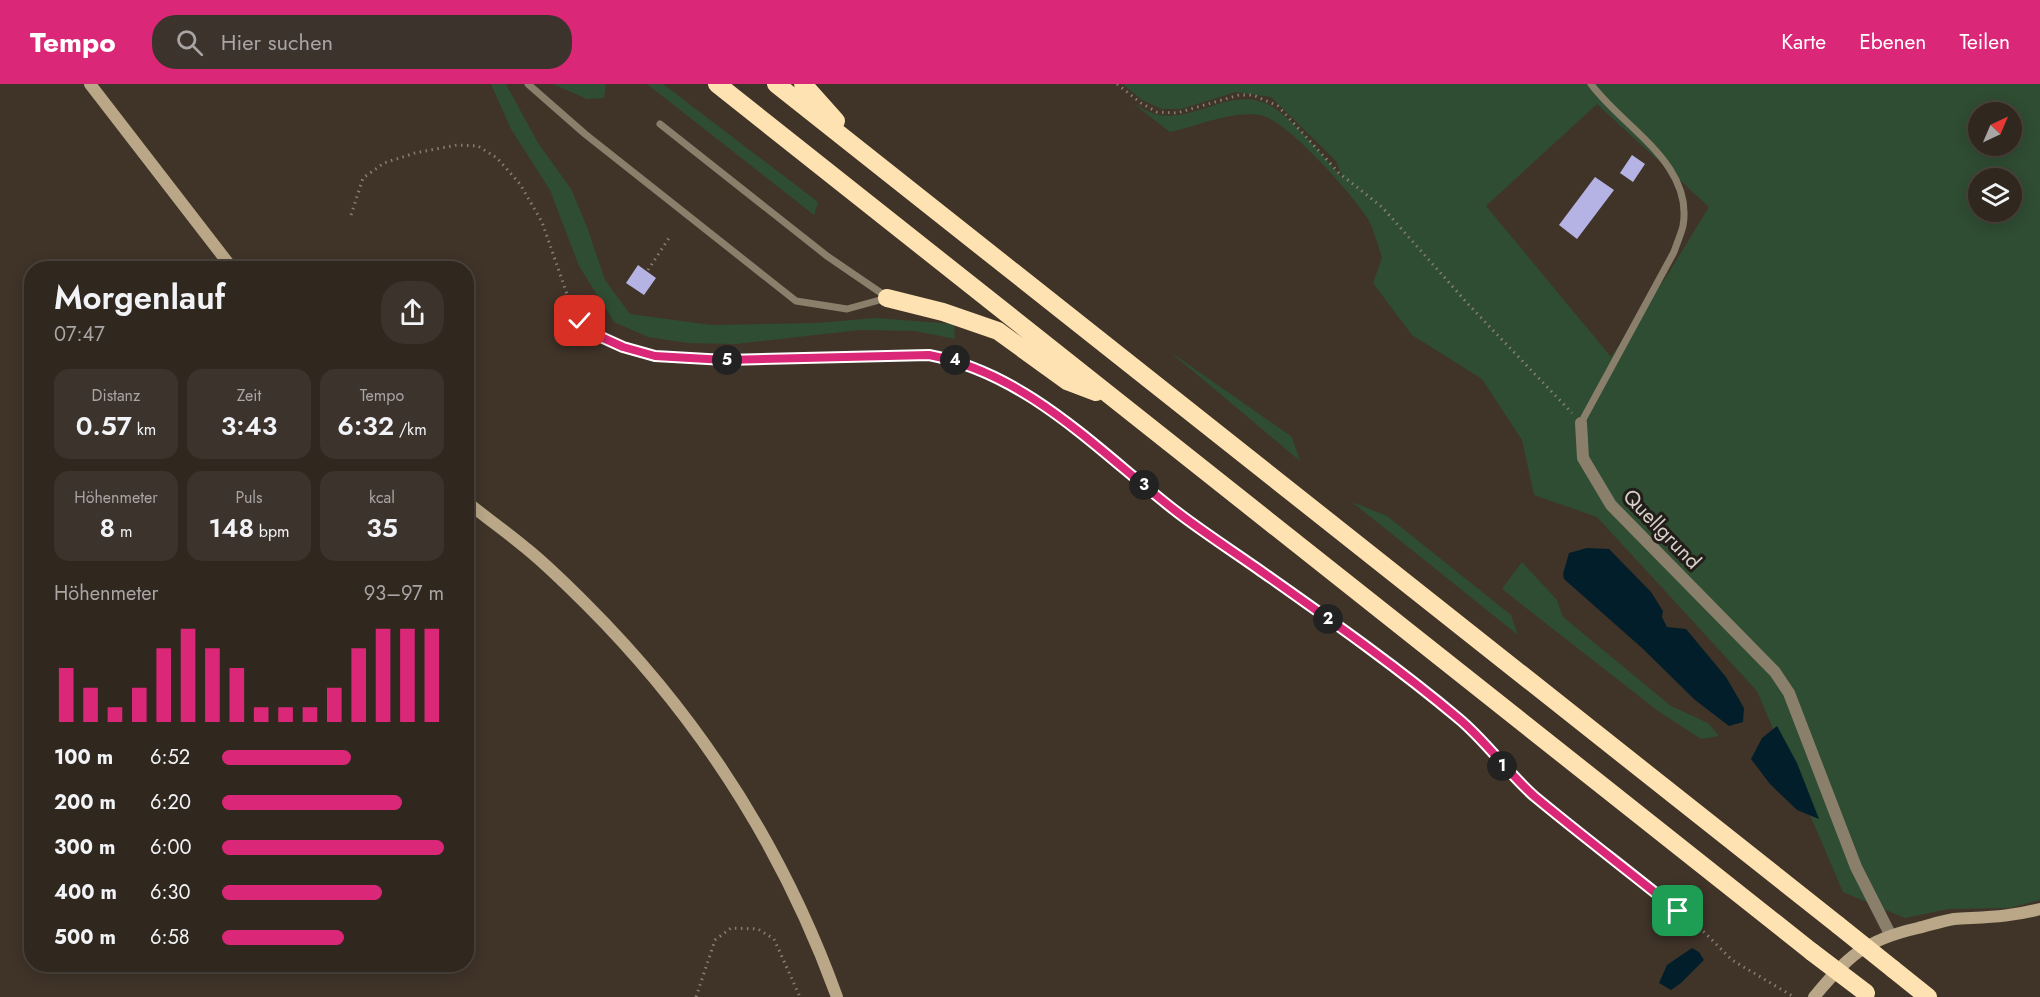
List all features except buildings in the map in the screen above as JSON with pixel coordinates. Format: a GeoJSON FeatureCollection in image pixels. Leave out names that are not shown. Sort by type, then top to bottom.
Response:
{"type":"FeatureCollection","features":[{"type":"Feature","properties":{"kind":"highway"},"geometry":{"type":"LineString","coordinates":[[717,84],[1868,995]]}},
{"type":"Feature","properties":{"kind":"highway"},"geometry":{"type":"LineString","coordinates":[[776,84],[1928,997]]}},
{"type":"Feature","properties":{"kind":"highway"},"geometry":{"type":"LineString","coordinates":[[803,84],[872,160]]}},
{"type":"Feature","properties":{"kind":"highway"},"geometry":{"type":"LineString","coordinates":[[887,298],[943,312],[998,331],[1067,381],[1111,397]]}},
{"type":"Feature","properties":{"kind":"main road"},"geometry":{"type":"LineString","coordinates":[[90,84],[227,261]]}},
{"type":"Feature","properties":{"kind":"main road"},"geometry":{"type":"LineString","coordinates":[[474,507],[527,549],[586,604],[647,668],[693,725],[726,772],[766,837],[804,912],[837,997]]}},
{"type":"Feature","properties":{"kind":"main road"},"geometry":{"type":"LineString","coordinates":[[1814,997],[1842,964],[1871,942],[1890,934],[1951,920],[2015,916],[2040,909]]}},
{"type":"Feature","properties":{"kind":"street","name":"Quellgrund"},"geometry":{"type":"LineString","coordinates":[[1581,423],[1583,458],[1611,505],[1775,672],[1789,693],[1856,867],[1890,934]]}},
{"type":"Feature","properties":{"kind":"lane"},"geometry":{"type":"LineString","coordinates":[[528,84],[585,134],[796,301],[847,309],[887,298]]}},
{"type":"Feature","properties":{"kind":"lane"},"geometry":{"type":"LineString","coordinates":[[1581,423],[1674,252],[1683,225],[1679,185],[1659,154],[1600,97],[1591,84]]}},
{"type":"Feature","properties":{"kind":"lane"},"geometry":{"type":"LineString","coordinates":[[660,124],[828,256],[887,298]]}},
{"type":"Feature","properties":{"kind":"path"},"geometry":{"type":"LineString","coordinates":[[1117,84],[1141,104],[1157,112],[1177,113],[1239,95],[1253,95],[1278,106],[1339,173],[1382,207],[1467,304],[1581,423]]}},
{"type":"Feature","properties":{"kind":"path"},"geometry":{"type":"LineString","coordinates":[[351,215],[363,178],[384,163],[415,153],[457,145],[478,146],[497,158],[520,184],[542,222],[569,300],[580,321],[601,337],[623,347],[655,356],[725,360],[929,355],[955,360],[982,369],[1018,389],[1081,432],[1177,512],[1356,638],[1460,720],[1505,769],[1534,795],[1702,930],[1732,960],[1794,997]]}},
{"type":"Feature","properties":{"kind":"path"},"geometry":{"type":"LineString","coordinates":[[648,270],[671,235]]}},
{"type":"Feature","properties":{"kind":"path"},"geometry":{"type":"LineString","coordinates":[[696,997],[715,940],[730,928],[758,928],[774,939],[800,997]]}},
{"type":"Feature","properties":{"kind":"green space"},"geometry":{"type":"Polygon","coordinates":[[[491,84],[506,84],[538,143],[571,189],[605,280],[630,314],[711,325],[817,323],[875,318],[954,324],[955,339],[915,331],[860,330],[736,344],[688,343],[648,337],[614,322],[579,266],[550,190],[511,129],[491,84]]]}},
{"type":"Feature","properties":{"kind":"green space"},"geometry":{"type":"Polygon","coordinates":[[[553,84],[606,85],[604,98],[587,99],[553,84]]]}},
{"type":"Feature","properties":{"kind":"green space"},"geometry":{"type":"Polygon","coordinates":[[[647,84],[663,84],[818,202],[814,215],[647,84]]]}},
{"type":"Feature","properties":{"kind":"green space"},"geometry":{"type":"Polygon","coordinates":[[[1123,84],[2040,84],[2040,900],[2009,908],[1948,909],[1905,918],[1843,892],[1757,691],[1597,517],[1534,495],[1522,440],[1482,379],[1412,335],[1373,283],[1382,258],[1374,233],[1368,219],[1334,177],[1302,143],[1271,120],[1260,115],[1226,117],[1170,132],[1134,104],[1155,114],[1170,116],[1242,99],[1256,100],[1271,106],[1289,120],[1343,178],[1336,161],[1271,97],[1236,92],[1181,109],[1162,109],[1142,100],[1123,84]],[[1597,104],[1486,206],[1611,357],[1668,274],[1709,207],[1597,104]]]}},
{"type":"Feature","properties":{"kind":"green space"},"geometry":{"type":"Polygon","coordinates":[[[1169,351],[1292,437],[1300,461],[1169,351]]]}},
{"type":"Feature","properties":{"kind":"green space"},"geometry":{"type":"Polygon","coordinates":[[[1352,502],[1387,516],[1511,615],[1518,635],[1352,502]]]}},
{"type":"Feature","properties":{"kind":"green space"},"geometry":{"type":"Polygon","coordinates":[[[1522,562],[1557,600],[1563,617],[1671,706],[1708,723],[1719,736],[1701,739],[1658,711],[1502,589],[1522,562]]]}},
{"type":"Feature","properties":{"kind":"water"},"geometry":{"type":"Polygon","coordinates":[[[1587,548],[1609,549],[1651,592],[1663,611],[1662,617],[1667,627],[1686,629],[1726,677],[1744,708],[1743,722],[1729,726],[1695,700],[1642,648],[1564,579],[1563,574],[1569,553],[1587,548]]]}},
{"type":"Feature","properties":{"kind":"water"},"geometry":{"type":"Polygon","coordinates":[[[1777,726],[1797,763],[1819,819],[1797,810],[1770,784],[1751,759],[1762,738],[1777,726]]]}},
{"type":"Feature","properties":{"kind":"water"},"geometry":{"type":"Polygon","coordinates":[[[1692,948],[1699,952],[1704,960],[1671,990],[1659,983],[1667,965],[1692,948]]]}},
{"type":"Feature","properties":{"kind":"route"},"geometry":{"type":"LineString","coordinates":[[580,321],[601,337],[623,347],[655,356],[725,360],[929,355],[955,360],[982,369],[1018,389],[1081,432],[1177,512],[1356,638],[1460,720],[1505,769],[1534,795],[1678,911]]}}]}
